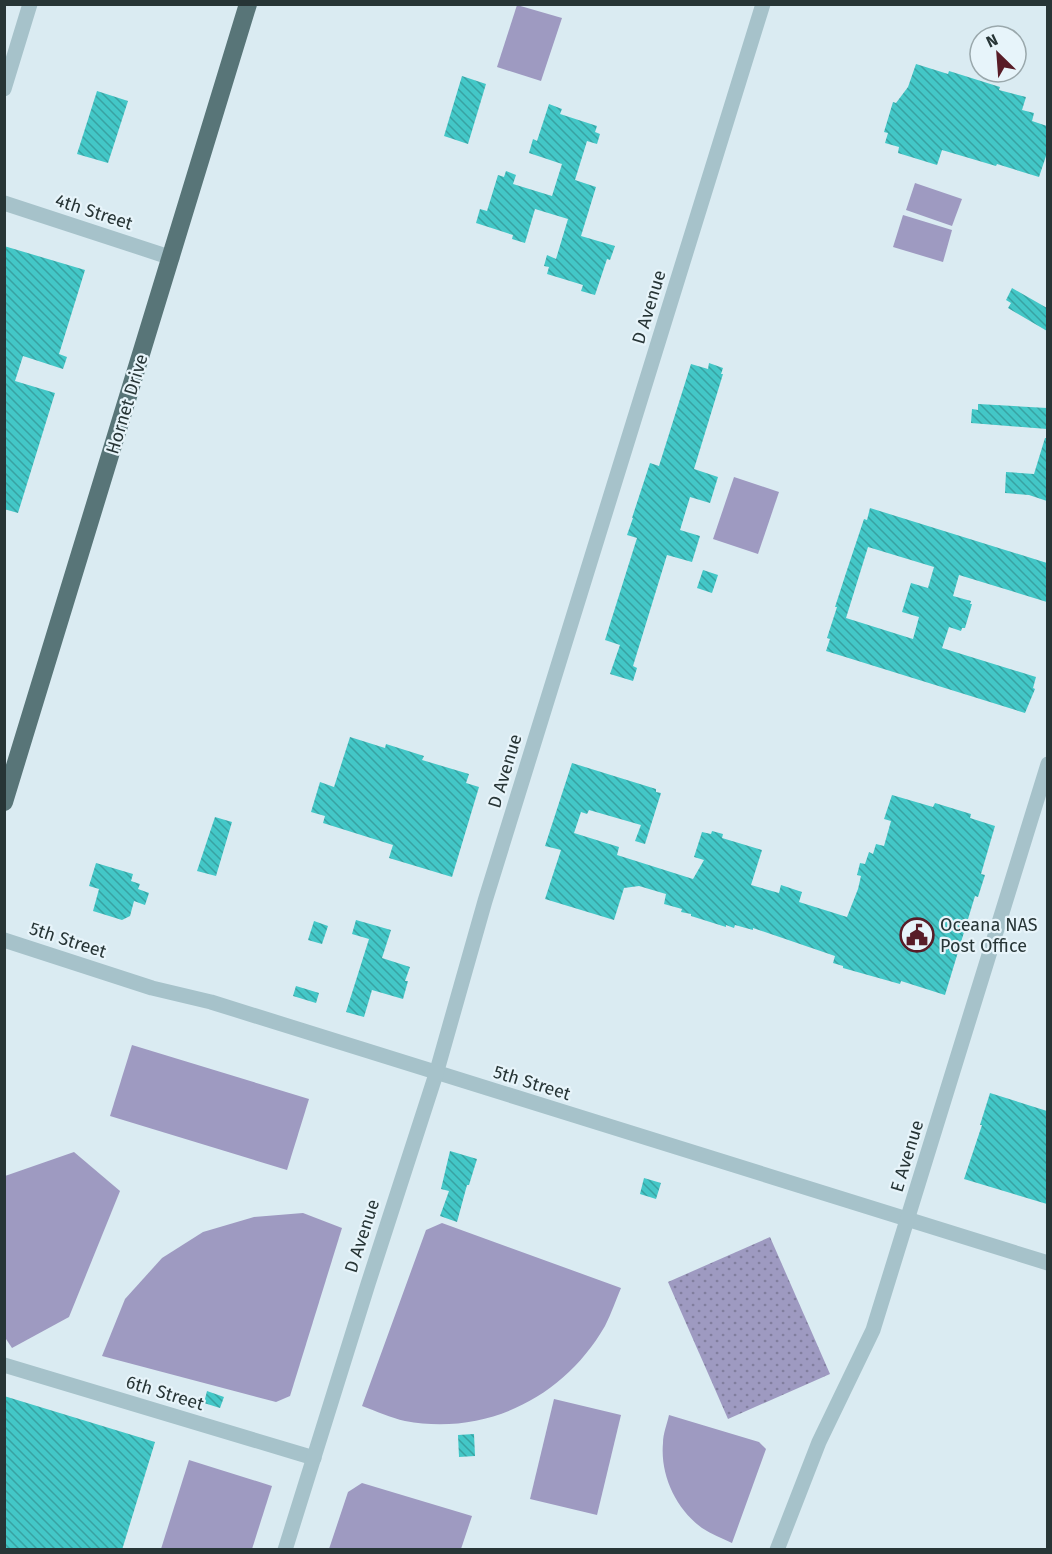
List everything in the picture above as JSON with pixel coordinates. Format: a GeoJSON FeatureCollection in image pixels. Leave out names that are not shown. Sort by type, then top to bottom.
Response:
{"type":"FeatureCollection","features":[{"type":"Feature","properties":{"kind":"main road","name":"Hornet Drive"},"geometry":{"type":"LineString","coordinates":[[4,802],[248,4]]}},
{"type":"Feature","properties":{"kind":"street"},"geometry":{"type":"LineString","coordinates":[[4,89],[30,4]]}},
{"type":"Feature","properties":{"kind":"street","name":"D Avenue"},"geometry":{"type":"LineString","coordinates":[[285,1550],[436,1074],[485,901],[763,4]]}},
{"type":"Feature","properties":{"kind":"street","name":"4th Street"},"geometry":{"type":"LineString","coordinates":[[4,203],[172,258]]}},
{"type":"Feature","properties":{"kind":"street","name":"E Avenue"},"geometry":{"type":"LineString","coordinates":[[777,1550],[819,1442],[873,1330],[1047,764]]}},
{"type":"Feature","properties":{"kind":"street","name":"5th Street"},"geometry":{"type":"LineString","coordinates":[[4,940],[152,988],[211,1002],[1047,1263]]}},
{"type":"Feature","properties":{"kind":"street","name":"6th Street"},"geometry":{"type":"LineString","coordinates":[[4,1365],[314,1458]]}},
{"type":"Feature","properties":{"kind":"shaded area"},"geometry":{"type":"Polygon","coordinates":[[[517,5],[562,18],[541,81],[497,67],[517,5]]]}},
{"type":"Feature","properties":{"kind":"shaded area"},"geometry":{"type":"Polygon","coordinates":[[[915,183],[962,199],[952,226],[906,210],[915,183]]]}},
{"type":"Feature","properties":{"kind":"shaded area"},"geometry":{"type":"Polygon","coordinates":[[[903,215],[952,230],[943,262],[893,247],[903,215]]]}},
{"type":"Feature","properties":{"kind":"shaded area"},"geometry":{"type":"Polygon","coordinates":[[[734,477],[779,492],[758,554],[713,539],[734,477]]]}},
{"type":"Feature","properties":{"kind":"shaded area"},"geometry":{"type":"Polygon","coordinates":[[[132,1045],[309,1099],[287,1170],[110,1116],[132,1045]]]}},
{"type":"Feature","properties":{"kind":"shaded area"},"geometry":{"type":"Polygon","coordinates":[[[74,1152],[120,1191],[69,1317],[12,1348],[4,1336],[5,1176],[74,1152]]]}},
{"type":"Feature","properties":{"kind":"shaded area"},"geometry":{"type":"Polygon","coordinates":[[[303,1213],[342,1228],[290,1396],[276,1402],[102,1356],[125,1299],[162,1258],[203,1232],[254,1217],[303,1213]]]}},
{"type":"Feature","properties":{"kind":"shaded area"},"geometry":{"type":"Polygon","coordinates":[[[442,1223],[621,1288],[605,1326],[588,1351],[568,1373],[545,1391],[520,1406],[494,1416],[465,1422],[435,1424],[405,1421],[362,1406],[426,1230],[442,1223]]]}},
{"type":"Feature","properties":{"kind":"shaded area"},"geometry":{"type":"Polygon","coordinates":[[[770,1237],[830,1374],[728,1419],[668,1282],[770,1237]]]}},
{"type":"Feature","properties":{"kind":"shaded area"},"geometry":{"type":"Polygon","coordinates":[[[554,1399],[621,1415],[597,1515],[530,1499],[554,1399]]]}},
{"type":"Feature","properties":{"kind":"shaded area"},"geometry":{"type":"Polygon","coordinates":[[[669,1415],[759,1442],[766,1449],[732,1543],[705,1530],[677,1501],[664,1467],[664,1436],[669,1415]]]}},
{"type":"Feature","properties":{"kind":"shaded area"},"geometry":{"type":"Polygon","coordinates":[[[189,1460],[272,1486],[252,1549],[161,1549],[189,1460]]]}},
{"type":"Feature","properties":{"kind":"shaded area"},"geometry":{"type":"Polygon","coordinates":[[[362,1483],[472,1516],[461,1549],[329,1549],[348,1492],[362,1483]]]}},
{"type":"Feature","properties":{"kind":"building"},"geometry":{"type":"Polygon","coordinates":[[[916,64],[948,74],[949,71],[968,77],[968,84],[990,84],[1000,87],[999,90],[1026,97],[1022,110],[1034,113],[1032,121],[1047,126],[1047,153],[1039,177],[942,150],[937,165],[898,153],[899,147],[885,143],[888,133],[884,132],[893,102],[896,103],[908,87],[916,64]]]}},
{"type":"Feature","properties":{"kind":"building"},"geometry":{"type":"Polygon","coordinates":[[[462,76],[486,84],[468,144],[444,136],[462,76]]]}},
{"type":"Feature","properties":{"kind":"building"},"geometry":{"type":"Polygon","coordinates":[[[97,91],[128,101],[108,163],[77,154],[97,91]]]}},
{"type":"Feature","properties":{"kind":"building"},"geometry":{"type":"Polygon","coordinates":[[[549,104],[562,109],[560,114],[597,126],[595,132],[600,134],[597,144],[587,141],[575,180],[596,187],[581,236],[615,246],[610,260],[607,259],[595,295],[581,291],[583,285],[547,274],[549,267],[544,266],[547,255],[556,259],[568,219],[535,209],[525,243],[512,239],[513,235],[476,223],[480,209],[487,211],[498,175],[504,177],[506,171],[516,175],[513,184],[552,196],[562,164],[529,153],[533,139],[537,141],[549,104]]]}},
{"type":"Feature","properties":{"kind":"building"},"geometry":{"type":"Polygon","coordinates":[[[4,246],[85,270],[59,354],[67,357],[63,369],[23,356],[15,381],[55,393],[18,513],[4,509],[4,246]]]}},
{"type":"Feature","properties":{"kind":"building"},"geometry":{"type":"Polygon","coordinates":[[[1012,288],[1047,308],[1047,331],[1008,308],[1011,303],[1006,300],[1012,288]]]}},
{"type":"Feature","properties":{"kind":"building"},"geometry":{"type":"Polygon","coordinates":[[[709,363],[723,368],[721,374],[723,374],[694,469],[718,477],[710,503],[690,497],[680,530],[700,536],[692,562],[667,555],[633,666],[637,668],[633,681],[610,674],[620,645],[605,640],[637,538],[627,535],[650,463],[659,466],[691,364],[708,369],[709,363]]]}},
{"type":"Feature","properties":{"kind":"building"},"geometry":{"type":"Polygon","coordinates":[[[978,404],[1047,408],[1047,429],[971,423],[972,409],[978,410],[978,404]]]}},
{"type":"Feature","properties":{"kind":"building"},"geometry":{"type":"Polygon","coordinates":[[[1045,438],[1047,438],[1047,501],[1029,495],[1005,493],[1006,472],[1034,474],[1045,438]]]}},
{"type":"Feature","properties":{"kind":"building"},"geometry":{"type":"Polygon","coordinates":[[[870,508],[1047,563],[1047,602],[959,575],[953,596],[971,601],[970,604],[972,604],[965,628],[961,631],[949,627],[942,648],[1036,677],[1033,688],[1035,689],[1025,713],[826,651],[830,639],[827,638],[837,607],[835,607],[864,519],[867,520],[870,508]],[[868,547],[846,618],[913,639],[919,617],[902,612],[911,583],[928,588],[934,567],[868,547]]]}},
{"type":"Feature","properties":{"kind":"building"},"geometry":{"type":"Polygon","coordinates":[[[703,570],[718,575],[712,593],[697,588],[703,570]]]}},
{"type":"Feature","properties":{"kind":"building"},"geometry":{"type":"Polygon","coordinates":[[[350,737],[385,748],[386,744],[424,756],[422,760],[469,774],[466,783],[479,787],[452,877],[389,858],[393,845],[323,823],[325,816],[311,812],[320,782],[334,787],[350,737]]]}},
{"type":"Feature","properties":{"kind":"building"},"geometry":{"type":"Polygon","coordinates":[[[572,763],[656,789],[656,792],[661,793],[645,844],[635,841],[641,825],[589,810],[587,814],[581,812],[574,833],[619,847],[617,855],[693,879],[704,860],[694,857],[702,832],[711,834],[712,831],[723,834],[722,838],[762,850],[751,885],[779,893],[781,885],[802,892],[799,902],[847,917],[858,889],[861,876],[857,875],[860,863],[865,864],[869,852],[873,854],[876,844],[884,846],[891,821],[884,819],[892,795],[933,807],[935,803],[971,814],[970,818],[995,826],[981,874],[985,875],[978,897],[975,896],[945,995],[901,981],[900,984],[843,968],[833,963],[835,956],[753,928],[753,930],[735,925],[734,928],[726,925],[726,927],[691,916],[691,914],[681,912],[682,909],[664,904],[666,894],[639,886],[624,888],[614,920],[545,899],[561,850],[545,846],[572,763]]]}},
{"type":"Feature","properties":{"kind":"building"},"geometry":{"type":"Polygon","coordinates":[[[215,817],[232,822],[216,876],[197,871],[215,817]]]}},
{"type":"Feature","properties":{"kind":"building"},"geometry":{"type":"Polygon","coordinates":[[[96,863],[133,874],[131,881],[140,884],[138,889],[149,893],[145,905],[134,901],[130,916],[122,920],[93,911],[99,889],[89,886],[96,863]]]}},
{"type":"Feature","properties":{"kind":"building"},"geometry":{"type":"Polygon","coordinates":[[[356,920],[391,930],[382,958],[410,967],[405,981],[408,981],[403,999],[372,990],[364,1017],[346,1012],[369,939],[352,934],[356,920]]]}},
{"type":"Feature","properties":{"kind":"building"},"geometry":{"type":"Polygon","coordinates":[[[314,921],[328,926],[322,944],[308,940],[314,921]]]}},
{"type":"Feature","properties":{"kind":"building"},"geometry":{"type":"Polygon","coordinates":[[[296,986],[319,993],[316,1003],[293,996],[296,986]]]}},
{"type":"Feature","properties":{"kind":"building"},"geometry":{"type":"Polygon","coordinates":[[[990,1093],[1047,1111],[1047,1204],[964,1179],[990,1093]]]}},
{"type":"Feature","properties":{"kind":"building"},"geometry":{"type":"Polygon","coordinates":[[[450,1151],[477,1159],[457,1222],[440,1216],[449,1191],[441,1189],[450,1151]]]}},
{"type":"Feature","properties":{"kind":"building"},"geometry":{"type":"Polygon","coordinates":[[[644,1178],[661,1183],[656,1199],[640,1194],[644,1178]]]}},
{"type":"Feature","properties":{"kind":"building"},"geometry":{"type":"Polygon","coordinates":[[[207,1391],[224,1397],[220,1408],[204,1403],[207,1391]]]}},
{"type":"Feature","properties":{"kind":"building"},"geometry":{"type":"Polygon","coordinates":[[[4,1396],[155,1442],[122,1550],[4,1550],[4,1396]]]}},
{"type":"Feature","properties":{"kind":"building"},"geometry":{"type":"Polygon","coordinates":[[[474,1434],[475,1456],[459,1457],[458,1435],[474,1434]]]}},
{"type":"Feature","properties":{"kind":"place","name":"Oceana NAS Post Office"},"geometry":{"type":"Point","coordinates":[917,935]}}]}
